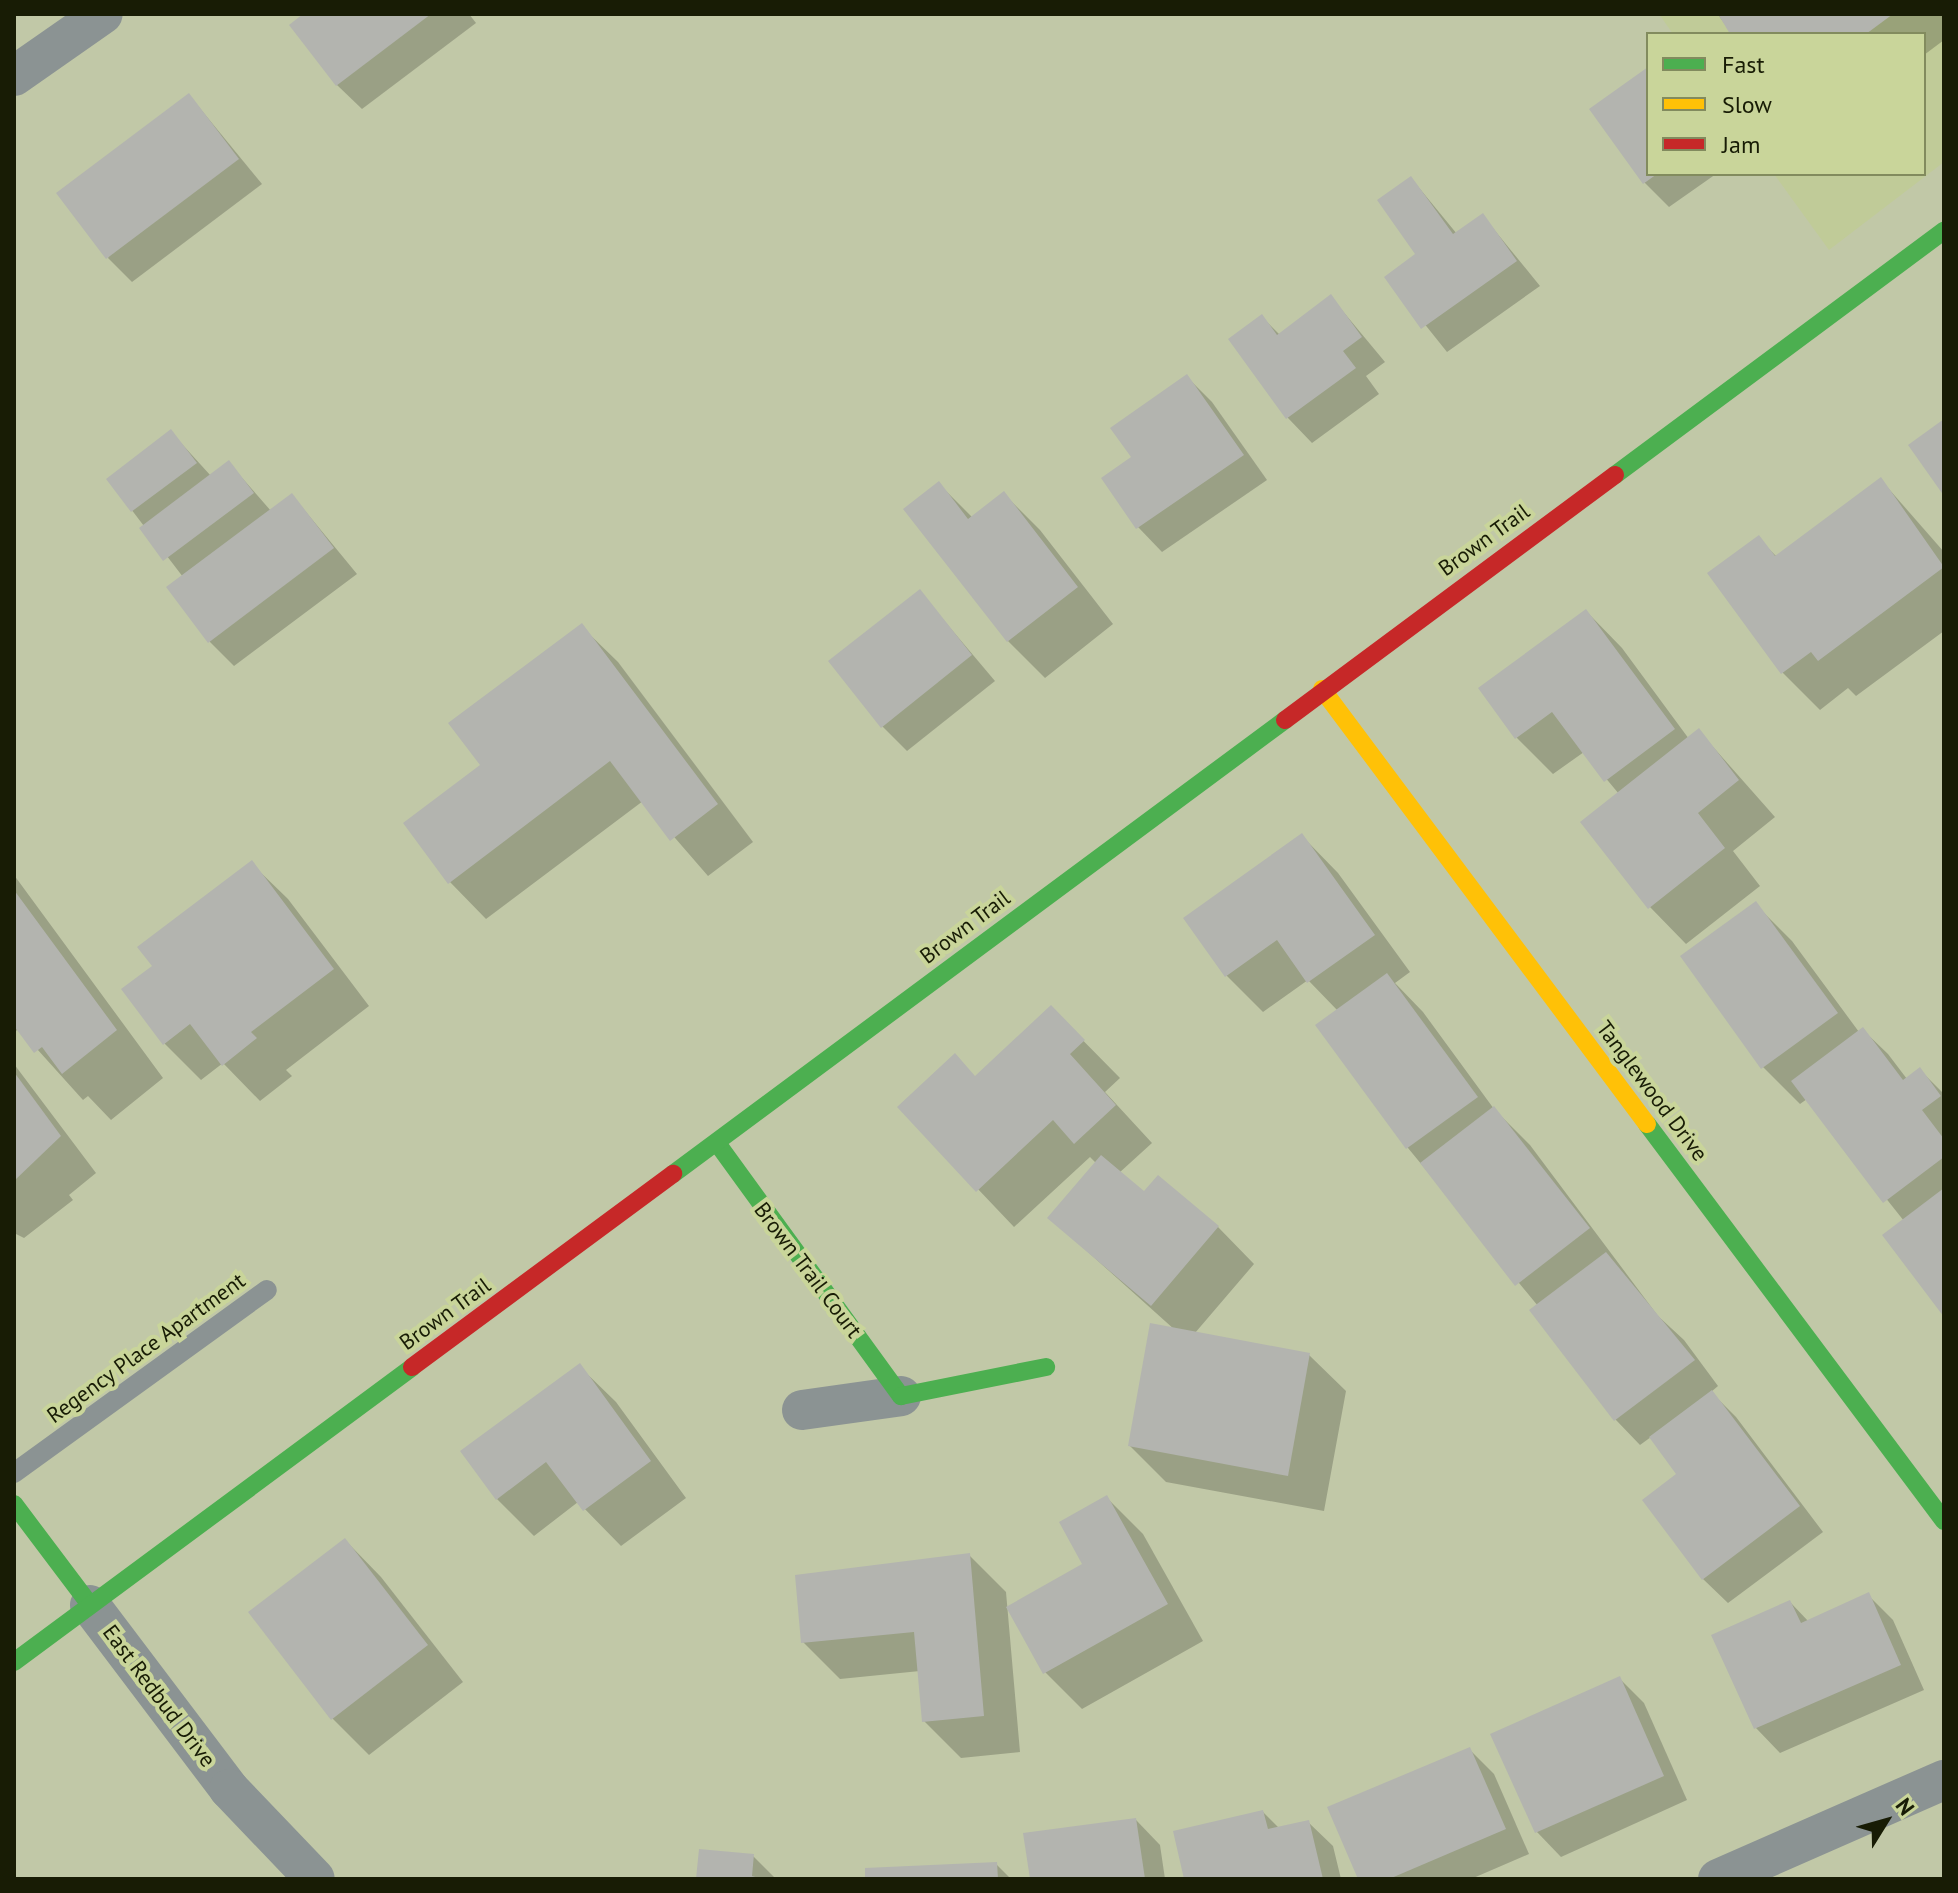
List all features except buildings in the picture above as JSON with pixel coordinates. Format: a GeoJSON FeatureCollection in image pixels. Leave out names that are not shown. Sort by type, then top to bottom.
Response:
{"type":"FeatureCollection","features":[{"type":"Feature","properties":{"kind":"main road","name":"Brown Trail"},"geometry":{"type":"LineString","coordinates":[[14,1662],[717,1143],[1322,689],[1944,231]]}},
{"type":"Feature","properties":{"kind":"main road","name":"Tanglewood Drive"},"geometry":{"type":"LineString","coordinates":[[1322,689],[1944,1521]]}},
{"type":"Feature","properties":{"kind":"main road","name":"Brown Trail Court"},"geometry":{"type":"LineString","coordinates":[[717,1143],[901,1396]]}},
{"type":"Feature","properties":{"kind":"main road"},"geometry":{"type":"LineString","coordinates":[[901,1396],[1046,1367]]}},
{"type":"Feature","properties":{"kind":"main road","name":"East Redbud Drive"},"geometry":{"type":"LineString","coordinates":[[14,1504],[90,1605]]}},
{"type":"Feature","properties":{"kind":"street"},"geometry":{"type":"LineString","coordinates":[[14,76],[103,14]]}},
{"type":"Feature","properties":{"kind":"street"},"geometry":{"type":"LineString","coordinates":[[802,1410],[901,1396]]}},
{"type":"Feature","properties":{"kind":"street","name":"East Redbud Drive"},"geometry":{"type":"LineString","coordinates":[[90,1605],[229,1789],[315,1879]]}},
{"type":"Feature","properties":{"kind":"street"},"geometry":{"type":"LineString","coordinates":[[1718,1879],[1944,1780]]}},
{"type":"Feature","properties":{"kind":"lane","name":"Regency Place Apartment"},"geometry":{"type":"LineString","coordinates":[[14,1473],[267,1290]]}},
{"type":"Feature","properties":{"kind":"shaded area"},"geometry":{"type":"Polygon","coordinates":[[[1659,14],[1944,14],[1944,162],[1926,176],[1926,32],[1672,32],[1659,14]]]}},
{"type":"Feature","properties":{"kind":"shaded area"},"geometry":{"type":"Polygon","coordinates":[[[1775,176],[1926,176],[1829,250],[1775,176]]]}},
{"type":"Feature","properties":{"kind":"traffic: fast"},"geometry":{"type":"LineString","coordinates":[[1615,475],[1944,231]]}},
{"type":"Feature","properties":{"kind":"traffic: fast"},"geometry":{"type":"LineString","coordinates":[[673,1174],[1285,720]]}},
{"type":"Feature","properties":{"kind":"traffic: fast"},"geometry":{"type":"LineString","coordinates":[[1647,1124],[1944,1521]]}},
{"type":"Feature","properties":{"kind":"traffic: fast"},"geometry":{"type":"LineString","coordinates":[[717,1143],[901,1396],[1046,1367]]}},
{"type":"Feature","properties":{"kind":"traffic: fast"},"geometry":{"type":"LineString","coordinates":[[14,1662],[412,1367]]}},
{"type":"Feature","properties":{"kind":"traffic: fast"},"geometry":{"type":"LineString","coordinates":[[14,1504],[90,1605]]}},
{"type":"Feature","properties":{"kind":"traffic: slow"},"geometry":{"type":"LineString","coordinates":[[1322,689],[1647,1124]]}},
{"type":"Feature","properties":{"kind":"traffic: jam"},"geometry":{"type":"LineString","coordinates":[[1285,720],[1615,475]]}},
{"type":"Feature","properties":{"kind":"traffic: jam"},"geometry":{"type":"LineString","coordinates":[[412,1367],[673,1174]]}}]}
